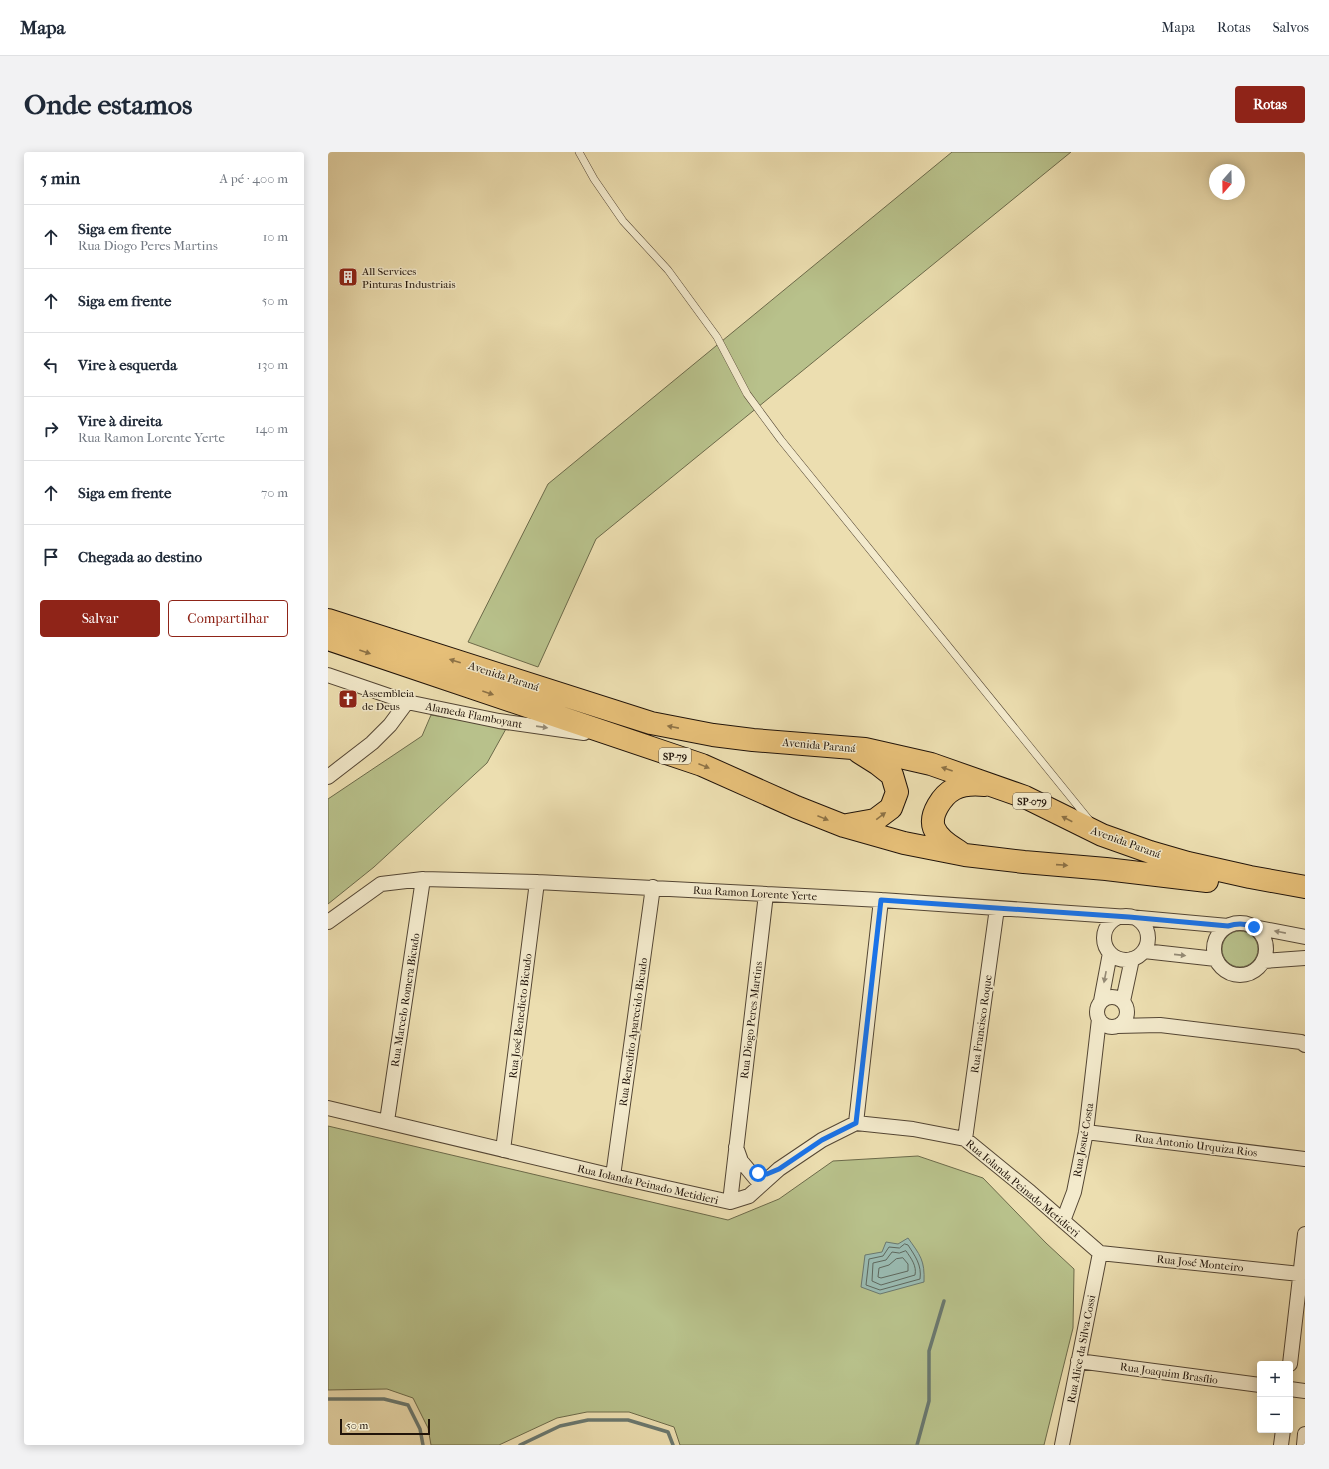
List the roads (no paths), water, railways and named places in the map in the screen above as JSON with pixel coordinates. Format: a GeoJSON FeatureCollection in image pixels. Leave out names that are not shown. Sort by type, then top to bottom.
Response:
{"type":"FeatureCollection","features":[{"type":"Feature","properties":{"kind":"main road","name":"Avenida Paraná"},"geometry":{"type":"LineString","coordinates":[[328,620],[651,723],[713,735],[753,740],[851,748],[895,755],[931,764],[1025,797],[1102,835],[1150,852],[1188,863],[1250,877],[1305,887]]}},
{"type":"Feature","properties":{"kind":"main road","name":"Avenida Paraná"},"geometry":{"type":"LineString","coordinates":[[328,639],[702,765],[796,807],[844,826],[904,843],[965,856],[1106,868],[1190,878],[1240,886],[1305,900]]}},
{"type":"Feature","properties":{"kind":"main road"},"geometry":{"type":"LineString","coordinates":[[844,826],[875,820],[891,808],[897,792],[892,775],[878,764],[851,748]]}},
{"type":"Feature","properties":{"kind":"main road"},"geometry":{"type":"LineString","coordinates":[[965,856],[942,839],[934,827],[935,812],[942,798],[955,788],[972,784],[992,785]]}},
{"type":"Feature","properties":{"kind":"street","name":"Alameda Flamboyant"},"geometry":{"type":"LineString","coordinates":[[328,675],[407,702],[499,721],[623,738]]}},
{"type":"Feature","properties":{"kind":"street"},"geometry":{"type":"LineString","coordinates":[[328,777],[372,743],[390,725],[407,702]]}},
{"type":"Feature","properties":{"kind":"street","name":"Rua Ramon Lorente Yerte"},"geometry":{"type":"LineString","coordinates":[[328,922],[381,884],[423,879],[652,887],[881,900],[1129,917],[1228,926]]}},
{"type":"Feature","properties":{"kind":"street","name":"Rua Marcelo Romera Bicudo"},"geometry":{"type":"LineString","coordinates":[[387,1121],[423,879]]}},
{"type":"Feature","properties":{"kind":"street","name":"Rua José Benedicto Bicudo"},"geometry":{"type":"LineString","coordinates":[[503,1150],[537,882]]}},
{"type":"Feature","properties":{"kind":"street","name":"Rua Benedito Aparecido Bicudo"},"geometry":{"type":"LineString","coordinates":[[613,1176],[652,887]]}},
{"type":"Feature","properties":{"kind":"street","name":"Rua Diogo Peres Martins"},"geometry":{"type":"LineString","coordinates":[[730,1202],[766,894]]}},
{"type":"Feature","properties":{"kind":"street"},"geometry":{"type":"LineString","coordinates":[[856,1123],[881,900]]}},
{"type":"Feature","properties":{"kind":"street","name":"Rua Francisco Roque"},"geometry":{"type":"LineString","coordinates":[[965,1139],[997,908]]}},
{"type":"Feature","properties":{"kind":"street"},"geometry":{"type":"LineString","coordinates":[[1129,917],[1142,923],[1148,937],[1144,951],[1132,959],[1120,959],[1110,953],[1104,939],[1108,925],[1118,918],[1129,917]]}},
{"type":"Feature","properties":{"kind":"street"},"geometry":{"type":"LineString","coordinates":[[1254,927],[1260,932],[1266,946],[1264,961],[1258,968],[1251,973],[1243,975],[1227,971],[1220,966],[1214,951],[1215,944],[1217,936],[1228,926],[1237,923],[1246,924],[1254,927],[1305,937]]}},
{"type":"Feature","properties":{"kind":"street"},"geometry":{"type":"LineString","coordinates":[[1144,951],[1216,959]]}},
{"type":"Feature","properties":{"kind":"street"},"geometry":{"type":"LineString","coordinates":[[1110,953],[1101,1001],[1097,1010],[1099,1019],[1106,1025],[1160,1025],[1301,1042],[1305,1045]]}},
{"type":"Feature","properties":{"kind":"street"},"geometry":{"type":"LineString","coordinates":[[1264,961],[1305,958]]}},
{"type":"Feature","properties":{"kind":"street"},"geometry":{"type":"LineString","coordinates":[[1114,1026],[1125,1020],[1125,1006],[1132,959]]}},
{"type":"Feature","properties":{"kind":"street"},"geometry":{"type":"LineString","coordinates":[[1101,1001],[1105,998],[1114,996],[1125,1006],[1160,1025]]}},
{"type":"Feature","properties":{"kind":"street","name":"Rua Josué Costa"},"geometry":{"type":"LineString","coordinates":[[1063,1221],[1074,1192],[1086,1132],[1099,1019]]}},
{"type":"Feature","properties":{"kind":"street","name":"Rua Josué Costa"},"geometry":{"type":"LineString","coordinates":[[1095,1057],[1114,1026]]}},
{"type":"Feature","properties":{"kind":"street","name":"Rua Iolanda Peinado Metidieri"},"geometry":{"type":"LineString","coordinates":[[328,1108],[613,1176],[730,1202],[748,1196],[779,1169],[822,1140],[856,1123],[913,1129],[965,1139],[1030,1192],[1100,1253]]}},
{"type":"Feature","properties":{"kind":"street","name":"Rua Antonio Urquiza Rios"},"geometry":{"type":"LineString","coordinates":[[1086,1132],[1305,1159]]}},
{"type":"Feature","properties":{"kind":"street"},"geometry":{"type":"LineString","coordinates":[[736,1147],[741,1161],[761,1185]]}},
{"type":"Feature","properties":{"kind":"street"},"geometry":{"type":"LineString","coordinates":[[749,1171],[767,1174],[779,1169]]}},
{"type":"Feature","properties":{"kind":"street"},"geometry":{"type":"LineString","coordinates":[[1290,1361],[1305,1234]]}},
{"type":"Feature","properties":{"kind":"street","name":"Rua José Monteiro"},"geometry":{"type":"LineString","coordinates":[[1100,1253],[1300,1274]]}},
{"type":"Feature","properties":{"kind":"street","name":"Rua Alice da Silva Cossi"},"geometry":{"type":"LineString","coordinates":[[1062,1445],[1100,1253]]}},
{"type":"Feature","properties":{"kind":"street","name":"Rua Joaquim Brasílio"},"geometry":{"type":"LineString","coordinates":[[1078,1361],[1257,1386]]}},
{"type":"Feature","properties":{"kind":"street"},"geometry":{"type":"LineString","coordinates":[[1293,1389],[1305,1391]]}},
{"type":"Feature","properties":{"kind":"street"},"geometry":{"type":"LineString","coordinates":[[1281,1445],[1283,1433]]}},
{"type":"Feature","properties":{"kind":"street"},"geometry":{"type":"LineString","coordinates":[[1304,1445],[1305,1434]]}},
{"type":"Feature","properties":{"kind":"lane"},"geometry":{"type":"LineString","coordinates":[[579,152],[594,179],[624,220],[668,270],[717,337],[747,394],[781,440],[1102,835]]}},
{"type":"Feature","properties":{"kind":"water"},"geometry":{"type":"Polygon","coordinates":[[[908,1238],[916,1249],[923,1263],[924,1282],[880,1294],[861,1287],[865,1255],[882,1252],[886,1242],[898,1244],[908,1238]]]}},
{"type":"Feature","properties":{"kind":"waterway"},"geometry":{"type":"LineString","coordinates":[[917,1445],[929,1401],[929,1351],[944,1301]]}},
{"type":"Feature","properties":{"kind":"waterway"},"geometry":{"type":"LineString","coordinates":[[328,1399],[384,1399],[408,1405],[420,1429],[423,1445]]}},
{"type":"Feature","properties":{"kind":"waterway"},"geometry":{"type":"LineString","coordinates":[[520,1445],[560,1426],[588,1420],[628,1420],[668,1432],[673,1445]]}},
{"type":"Feature","properties":{"kind":"place","name":"All Services Pinturas Industriais"},"geometry":{"type":"Point","coordinates":[348,277]}},
{"type":"Feature","properties":{"kind":"place","name":"Assembleia de Deus"},"geometry":{"type":"Point","coordinates":[348,699]}}]}
